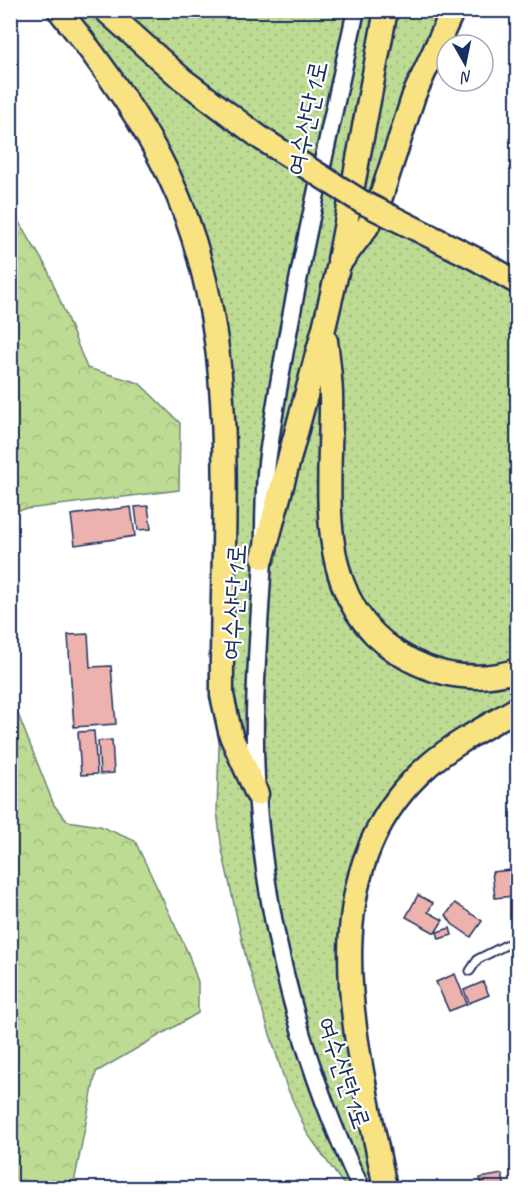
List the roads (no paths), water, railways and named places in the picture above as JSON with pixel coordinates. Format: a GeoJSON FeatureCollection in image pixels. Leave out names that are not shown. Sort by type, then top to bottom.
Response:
{"type":"FeatureCollection","features":[{"type":"Feature","properties":{"kind":"highway"},"geometry":{"type":"LineString","coordinates":[[59,10],[119,88],[156,149],[183,207],[205,280],[215,323],[223,409],[222,695],[231,736],[257,794]]}},
{"type":"Feature","properties":{"kind":"highway"},"geometry":{"type":"LineString","coordinates":[[105,10],[182,79],[262,139],[362,202],[478,260],[518,283]]}},
{"type":"Feature","properties":{"kind":"highway"},"geometry":{"type":"LineString","coordinates":[[263,557],[339,264],[386,10]]}},
{"type":"Feature","properties":{"kind":"highway"},"geometry":{"type":"LineString","coordinates":[[339,264],[367,227],[378,206],[414,95],[453,10]]}},
{"type":"Feature","properties":{"kind":"highway"},"geometry":{"type":"LineString","coordinates":[[324,328],[331,406],[328,496],[331,540],[339,574],[354,609],[383,642],[427,669],[459,677],[475,677],[518,670]]}},
{"type":"Feature","properties":{"kind":"highway"},"geometry":{"type":"LineString","coordinates":[[385,1188],[360,1067],[350,992],[352,920],[362,872],[381,824],[415,778],[453,747],[518,708]]}},
{"type":"Feature","properties":{"kind":"street","name":"여수산단1로"},"geometry":{"type":"LineString","coordinates":[[356,10],[301,266],[279,388],[263,501],[263,557],[256,658],[257,794],[269,897],[296,1010],[339,1142],[362,1188]]}},
{"type":"Feature","properties":{"kind":"lane"},"geometry":{"type":"LineString","coordinates":[[470,971],[478,959],[518,939]]}}]}
